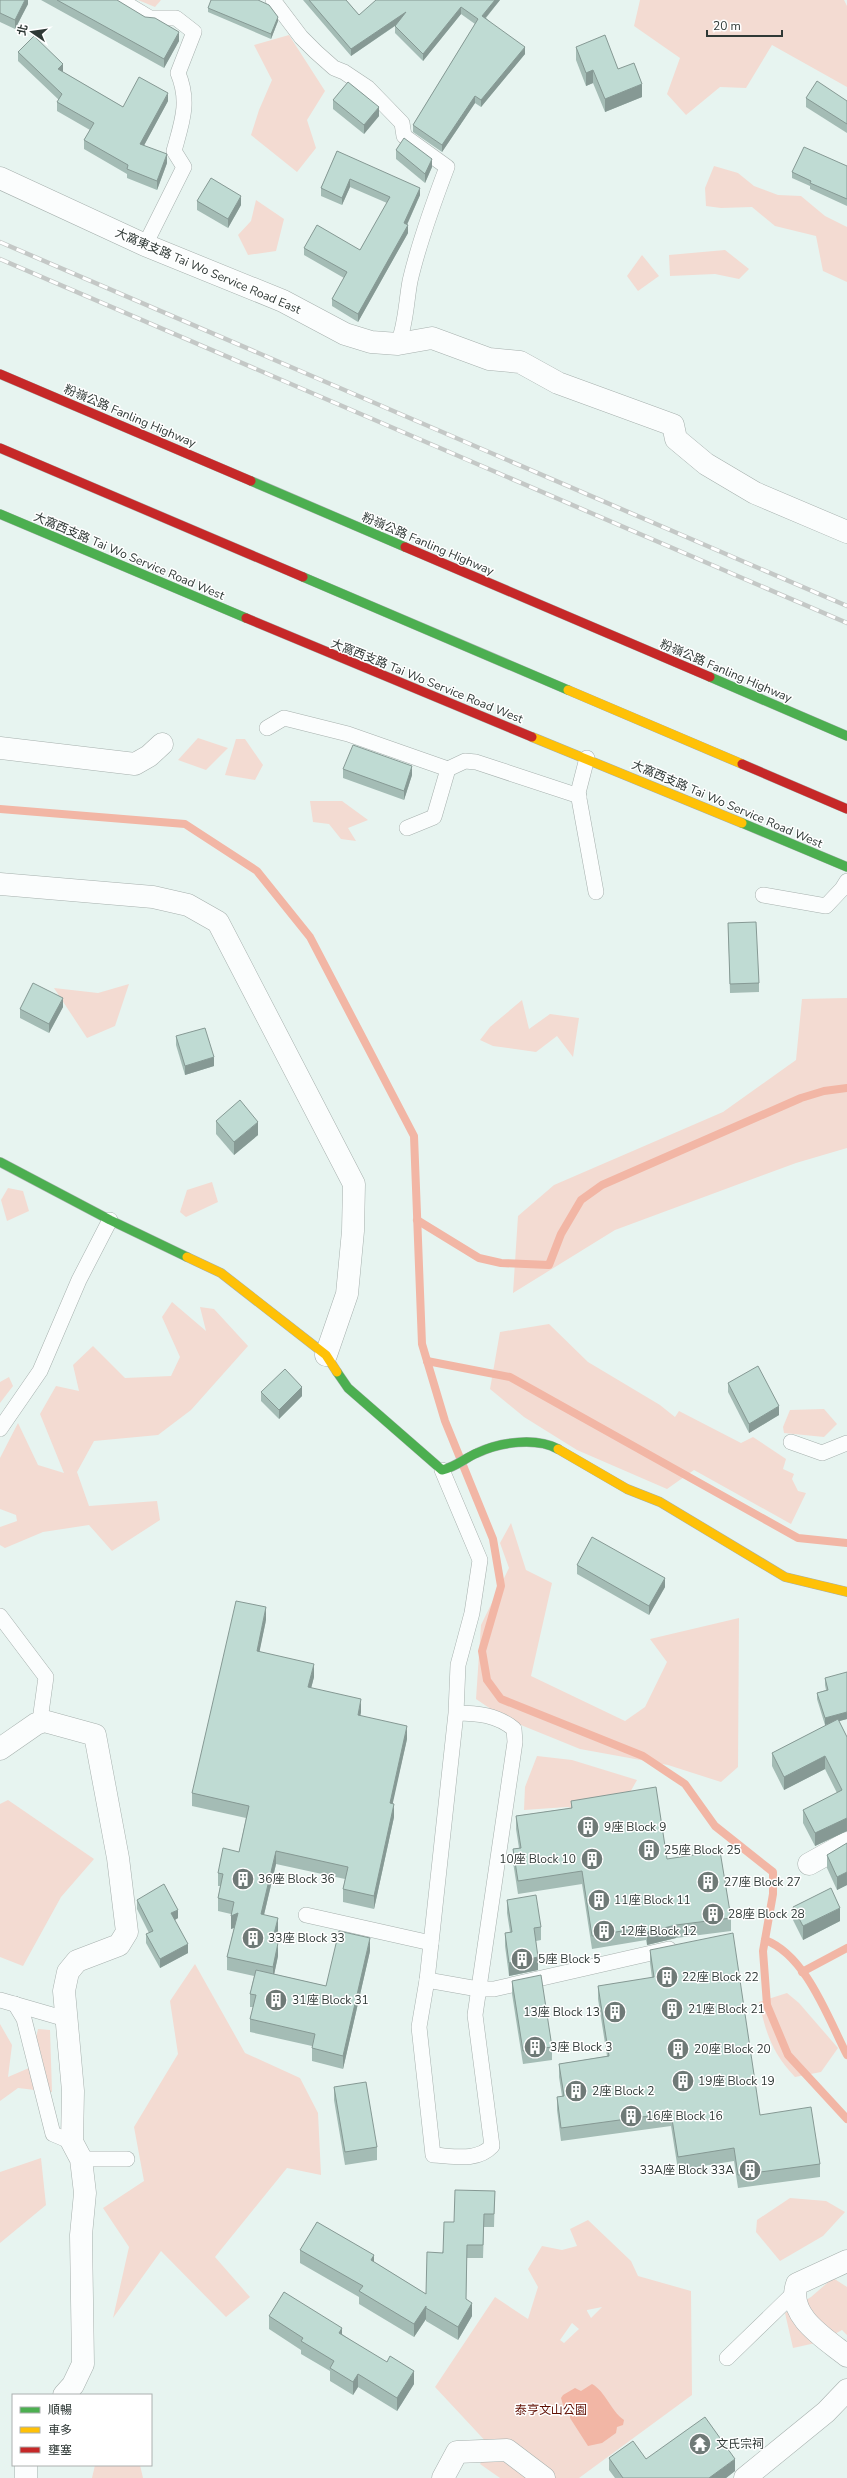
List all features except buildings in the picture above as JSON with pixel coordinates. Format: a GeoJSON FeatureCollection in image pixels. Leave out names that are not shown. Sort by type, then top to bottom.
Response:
{"type":"FeatureCollection","features":[{"type":"Feature","properties":{"kind":"main road","name":"粉嶺公路 Fanling Highway"},"geometry":{"type":"LineString","coordinates":[[0,374],[847,736]]}},
{"type":"Feature","properties":{"kind":"main road"},"geometry":{"type":"LineString","coordinates":[[0,448],[847,809]]}},
{"type":"Feature","properties":{"kind":"main road","name":"大窩西支路 Tai Wo Service Road West"},"geometry":{"type":"LineString","coordinates":[[0,514],[422,693],[587,758],[847,867]]}},
{"type":"Feature","properties":{"kind":"main road"},"geometry":{"type":"LineString","coordinates":[[0,1162],[110,1220],[221,1273],[326,1355],[348,1388],[446,1469],[469,1459],[476,1453],[494,1448],[526,1442],[550,1445],[627,1488],[660,1502],[785,1577],[847,1592]]}},
{"type":"Feature","properties":{"kind":"street","name":"大窩東支路 Tai Wo Service Road East"},"geometry":{"type":"LineString","coordinates":[[0,178],[145,245],[190,253],[345,334],[371,342],[398,344],[432,338],[489,359],[520,362],[558,383],[673,425],[676,439],[706,464],[755,493],[847,532]]}},
{"type":"Feature","properties":{"kind":"street"},"geometry":{"type":"LineString","coordinates":[[0,748],[135,764],[149,756],[162,744]]}},
{"type":"Feature","properties":{"kind":"street"},"geometry":{"type":"LineString","coordinates":[[0,884],[153,897],[188,905],[218,922],[354,1184],[353,1230],[348,1294],[326,1355]]}},
{"type":"Feature","properties":{"kind":"street"},"geometry":{"type":"LineString","coordinates":[[0,1749],[44,1721],[95,1735],[118,1858],[127,1932],[119,1946],[77,1961],[68,1972],[64,1991],[73,2091],[76,2150],[85,2193],[81,2251],[83,2364],[72,2385],[65,2394]]}},
{"type":"Feature","properties":{"kind":"street"},"geometry":{"type":"LineString","coordinates":[[809,1864],[847,1843]]}},
{"type":"Feature","properties":{"kind":"street"},"geometry":{"type":"LineString","coordinates":[[847,2261],[797,2284],[794,2293],[803,2319],[847,2356]]}},
{"type":"Feature","properties":{"kind":"street"},"geometry":{"type":"LineString","coordinates":[[745,2478],[826,2412],[847,2390]]}},
{"type":"Feature","properties":{"kind":"street"},"geometry":{"type":"LineString","coordinates":[[443,2478],[457,2452],[507,2450],[544,2478]]}},
{"type":"Feature","properties":{"kind":"street"},"geometry":{"type":"LineString","coordinates":[[26,2466],[26,2478]]}},
{"type":"Feature","properties":{"kind":"lane"},"geometry":{"type":"LineString","coordinates":[[120,0],[150,18],[176,18],[194,32],[178,73],[184,88],[185,110],[174,152],[184,167],[145,245]]}},
{"type":"Feature","properties":{"kind":"lane"},"geometry":{"type":"LineString","coordinates":[[273,0],[301,37],[316,52],[334,68],[344,72],[368,88],[402,123],[404,136],[447,167],[428,218],[410,282],[404,330],[398,344]]}},
{"type":"Feature","properties":{"kind":"lane"},"geometry":{"type":"LineString","coordinates":[[267,728],[284,718],[348,734],[448,769],[466,761],[476,762],[579,796]]}},
{"type":"Feature","properties":{"kind":"lane"},"geometry":{"type":"LineString","coordinates":[[587,758],[580,780],[579,796],[596,892]]}},
{"type":"Feature","properties":{"kind":"lane"},"geometry":{"type":"LineString","coordinates":[[407,828],[434,817],[448,769]]}},
{"type":"Feature","properties":{"kind":"lane"},"geometry":{"type":"LineString","coordinates":[[763,895],[826,906],[842,889],[847,881]]}},
{"type":"Feature","properties":{"kind":"lane"},"geometry":{"type":"LineString","coordinates":[[0,1429],[40,1371],[80,1280],[110,1220]]}},
{"type":"Feature","properties":{"kind":"lane"},"geometry":{"type":"LineString","coordinates":[[791,1442],[822,1453],[847,1443]]}},
{"type":"Feature","properties":{"kind":"lane"},"geometry":{"type":"LineString","coordinates":[[446,1469],[480,1560],[472,1613],[458,1664],[456,1713],[427,1980],[419,2027],[433,2155],[469,2157],[484,2154],[492,2146],[475,2015],[515,1742],[514,1729],[504,1721],[480,1713],[456,1713]]}},
{"type":"Feature","properties":{"kind":"lane"},"geometry":{"type":"LineString","coordinates":[[0,1616],[46,1677],[41,1713],[44,1721]]}},
{"type":"Feature","properties":{"kind":"lane"},"geometry":{"type":"LineString","coordinates":[[306,1915],[431,1943]]}},
{"type":"Feature","properties":{"kind":"lane"},"geometry":{"type":"LineString","coordinates":[[427,1980],[478,1989],[517,1986],[684,1946]]}},
{"type":"Feature","properties":{"kind":"lane"},"geometry":{"type":"LineString","coordinates":[[0,2000],[66,2020]]}},
{"type":"Feature","properties":{"kind":"lane"},"geometry":{"type":"LineString","coordinates":[[15,2004],[24,2019],[53,2134],[76,2150],[126,2159]]}},
{"type":"Feature","properties":{"kind":"lane"},"geometry":{"type":"LineString","coordinates":[[727,2358],[794,2293]]}},
{"type":"Feature","properties":{"kind":"green space"},"geometry":{"type":"Polygon","coordinates":[[[138,0],[161,0],[155,7],[138,0]]]}},
{"type":"Feature","properties":{"kind":"green space"},"geometry":{"type":"Polygon","coordinates":[[[640,0],[844,0],[847,6],[847,87],[772,45],[746,88],[720,87],[686,115],[667,94],[680,58],[634,26],[640,0]]]}},
{"type":"Feature","properties":{"kind":"green space"},"geometry":{"type":"Polygon","coordinates":[[[289,35],[325,91],[307,120],[316,148],[297,172],[251,135],[259,110],[272,80],[254,45],[289,35]]]}},
{"type":"Feature","properties":{"kind":"green space"},"geometry":{"type":"Polygon","coordinates":[[[714,166],[738,173],[754,186],[778,195],[801,196],[825,216],[847,227],[847,282],[823,271],[816,236],[775,226],[752,207],[721,208],[706,206],[705,188],[714,166]]]}},
{"type":"Feature","properties":{"kind":"green space"},"geometry":{"type":"Polygon","coordinates":[[[256,200],[284,219],[276,251],[248,255],[238,235],[251,221],[256,200]]]}},
{"type":"Feature","properties":{"kind":"green space"},"geometry":{"type":"Polygon","coordinates":[[[725,250],[749,269],[739,279],[715,274],[670,276],[669,255],[725,250]]]}},
{"type":"Feature","properties":{"kind":"green space"},"geometry":{"type":"Polygon","coordinates":[[[642,255],[659,276],[638,291],[627,276],[642,255]]]}},
{"type":"Feature","properties":{"kind":"green space"},"geometry":{"type":"Polygon","coordinates":[[[198,738],[228,748],[206,770],[178,760],[198,738]]]}},
{"type":"Feature","properties":{"kind":"green space"},"geometry":{"type":"Polygon","coordinates":[[[236,739],[245,739],[263,765],[255,780],[225,775],[236,739]]]}},
{"type":"Feature","properties":{"kind":"green space"},"geometry":{"type":"Polygon","coordinates":[[[310,801],[342,801],[368,820],[348,828],[356,841],[341,839],[329,824],[313,822],[310,801]]]}},
{"type":"Feature","properties":{"kind":"green space"},"geometry":{"type":"Polygon","coordinates":[[[129,984],[115,1026],[87,1038],[54,988],[98,993],[129,984]]]}},
{"type":"Feature","properties":{"kind":"green space"},"geometry":{"type":"Polygon","coordinates":[[[847,998],[847,1148],[796,1163],[615,1230],[513,1293],[518,1216],[554,1185],[723,1112],[796,1060],[802,999],[847,998]]]}},
{"type":"Feature","properties":{"kind":"green space"},"geometry":{"type":"Polygon","coordinates":[[[522,1000],[529,1029],[550,1014],[579,1018],[573,1057],[557,1036],[536,1052],[493,1046],[480,1040],[490,1027],[522,1000]]]}},
{"type":"Feature","properties":{"kind":"green space"},"geometry":{"type":"Polygon","coordinates":[[[212,1182],[218,1202],[186,1217],[180,1212],[187,1190],[212,1182]]]}},
{"type":"Feature","properties":{"kind":"green space"},"geometry":{"type":"Polygon","coordinates":[[[8,1188],[23,1191],[29,1211],[7,1221],[1,1200],[8,1188]]]}},
{"type":"Feature","properties":{"kind":"green space"},"geometry":{"type":"Polygon","coordinates":[[[172,1302],[206,1331],[200,1307],[214,1309],[248,1346],[191,1410],[158,1435],[94,1441],[77,1472],[89,1506],[157,1501],[160,1520],[112,1551],[89,1525],[43,1532],[5,1548],[0,1545],[0,1527],[17,1521],[16,1515],[0,1509],[0,1458],[18,1423],[38,1465],[64,1473],[40,1414],[56,1386],[79,1391],[73,1365],[93,1346],[125,1378],[171,1376],[180,1357],[162,1317],[172,1302]]]}},
{"type":"Feature","properties":{"kind":"green space"},"geometry":{"type":"Polygon","coordinates":[[[549,1324],[588,1362],[660,1405],[675,1417],[679,1411],[741,1443],[753,1437],[786,1459],[783,1469],[794,1474],[792,1479],[798,1491],[806,1493],[791,1524],[694,1470],[667,1489],[577,1450],[524,1417],[490,1389],[500,1332],[549,1324]]]}},
{"type":"Feature","properties":{"kind":"green space"},"geometry":{"type":"Polygon","coordinates":[[[9,1377],[13,1386],[0,1403],[0,1382],[9,1377]]]}},
{"type":"Feature","properties":{"kind":"green space"},"geometry":{"type":"Polygon","coordinates":[[[824,1409],[837,1424],[824,1437],[784,1433],[783,1427],[790,1410],[824,1409]]]}},
{"type":"Feature","properties":{"kind":"green space"},"geometry":{"type":"Polygon","coordinates":[[[511,1523],[526,1570],[552,1583],[531,1676],[625,1721],[645,1707],[667,1662],[650,1639],[739,1618],[738,1767],[721,1782],[668,1765],[580,1749],[504,1718],[476,1699],[481,1625],[509,1568],[500,1543],[511,1523]]]}},
{"type":"Feature","properties":{"kind":"green space"},"geometry":{"type":"Polygon","coordinates":[[[537,1756],[572,1760],[637,1780],[616,1817],[567,1807],[524,1810],[525,1787],[537,1756]]]}},
{"type":"Feature","properties":{"kind":"green space"},"geometry":{"type":"Polygon","coordinates":[[[8,1800],[94,1859],[61,1897],[23,1966],[0,1957],[0,1804],[8,1800]]]}},
{"type":"Feature","properties":{"kind":"green space"},"geometry":{"type":"Polygon","coordinates":[[[195,1964],[245,2053],[300,2078],[318,2113],[321,2175],[287,2168],[215,2257],[250,2297],[226,2317],[161,2251],[113,2318],[129,2247],[103,2208],[144,2181],[134,2127],[178,2054],[170,2001],[195,1964]]]}},
{"type":"Feature","properties":{"kind":"green space"},"geometry":{"type":"Polygon","coordinates":[[[787,1993],[799,2003],[838,2048],[821,2072],[795,2077],[775,2051],[767,2033],[759,2002],[787,1993]]]}},
{"type":"Feature","properties":{"kind":"green space"},"geometry":{"type":"Polygon","coordinates":[[[0,2024],[12,2045],[8,2077],[29,2068],[38,2029],[50,2030],[52,2092],[18,2088],[0,2101],[0,2024]]]}},
{"type":"Feature","properties":{"kind":"green space"},"geometry":{"type":"Polygon","coordinates":[[[41,2158],[46,2205],[0,2243],[0,2172],[41,2158]]]}},
{"type":"Feature","properties":{"kind":"green space"},"geometry":{"type":"Polygon","coordinates":[[[790,2198],[826,2201],[845,2212],[823,2236],[780,2261],[756,2232],[757,2220],[790,2198]]]}},
{"type":"Feature","properties":{"kind":"green space","name":"泰亨文山公園"},"geometry":{"type":"Polygon","coordinates":[[[588,2220],[631,2261],[638,2276],[691,2291],[692,2395],[579,2478],[500,2478],[480,2464],[490,2446],[435,2387],[495,2297],[528,2319],[538,2287],[528,2269],[542,2246],[562,2250],[577,2246],[570,2229],[588,2220]],[[602,2307],[587,2310],[591,2318],[602,2307]],[[572,2323],[560,2340],[564,2343],[579,2329],[572,2323]]]}},
{"type":"Feature","properties":{"kind":"green space"},"geometry":{"type":"Polygon","coordinates":[[[833,2278],[847,2287],[847,2335],[842,2330],[820,2342],[793,2348],[785,2313],[811,2297],[833,2278]]]}},
{"type":"Feature","properties":{"kind":"green space"},"geometry":{"type":"Polygon","coordinates":[[[95,2466],[140,2466],[143,2478],[92,2478],[95,2466]]]}},
{"type":"Feature","properties":{"kind":"shaded area"},"geometry":{"type":"Polygon","coordinates":[[[592,2384],[597,2387],[619,2416],[624,2420],[623,2425],[617,2427],[616,2433],[602,2443],[588,2446],[570,2418],[570,2413],[565,2412],[561,2398],[563,2395],[575,2388],[581,2391],[592,2384]]]}},
{"type":"Feature","properties":{"kind":"waterway"},"geometry":{"type":"LineString","coordinates":[[0,809],[185,824],[257,871],[310,937],[414,1136],[422,1344],[445,1421],[493,1539],[501,1586],[482,1651],[487,1680],[501,1699],[643,1756],[685,1784],[715,1826],[773,1872],[773,1894],[763,1951],[767,2005],[788,2055],[847,2119]]}},
{"type":"Feature","properties":{"kind":"waterway"},"geometry":{"type":"LineString","coordinates":[[417,1220],[479,1258],[501,1263],[549,1265],[561,1234],[581,1200],[602,1185],[801,1098],[824,1091],[847,1088]]}},
{"type":"Feature","properties":{"kind":"waterway"},"geometry":{"type":"LineString","coordinates":[[427,1361],[510,1377],[798,1538],[847,1543]]}},
{"type":"Feature","properties":{"kind":"waterway"},"geometry":{"type":"LineString","coordinates":[[765,1940],[780,1948],[804,1973],[824,2006],[847,2055]]}},
{"type":"Feature","properties":{"kind":"waterway"},"geometry":{"type":"LineString","coordinates":[[802,1972],[847,1948]]}},
{"type":"Feature","properties":{"kind":"railway"},"geometry":{"type":"LineString","coordinates":[[0,242],[847,606]]}},
{"type":"Feature","properties":{"kind":"railway"},"geometry":{"type":"LineString","coordinates":[[0,259],[847,623]]}},
{"type":"Feature","properties":{"kind":"traffic: fast"},"geometry":{"type":"LineString","coordinates":[[251,481],[405,547]]}},
{"type":"Feature","properties":{"kind":"traffic: fast"},"geometry":{"type":"LineString","coordinates":[[0,514],[246,618]]}},
{"type":"Feature","properties":{"kind":"traffic: fast"},"geometry":{"type":"LineString","coordinates":[[303,577],[568,690]]}},
{"type":"Feature","properties":{"kind":"traffic: fast"},"geometry":{"type":"LineString","coordinates":[[710,677],[847,736]]}},
{"type":"Feature","properties":{"kind":"traffic: fast"},"geometry":{"type":"LineString","coordinates":[[742,823],[847,867]]}},
{"type":"Feature","properties":{"kind":"traffic: fast"},"geometry":{"type":"LineString","coordinates":[[0,1162],[110,1220],[187,1257]]}},
{"type":"Feature","properties":{"kind":"traffic: fast"},"geometry":{"type":"LineString","coordinates":[[337,1372],[348,1388],[442,1470],[452,1467],[486,1449],[518,1442],[539,1443],[558,1449]]}},
{"type":"Feature","properties":{"kind":"traffic: slow"},"geometry":{"type":"LineString","coordinates":[[568,690],[742,764]]}},
{"type":"Feature","properties":{"kind":"traffic: slow"},"geometry":{"type":"LineString","coordinates":[[532,737],[742,823]]}},
{"type":"Feature","properties":{"kind":"traffic: slow"},"geometry":{"type":"LineString","coordinates":[[187,1257],[221,1273],[326,1355],[337,1372]]}},
{"type":"Feature","properties":{"kind":"traffic: slow"},"geometry":{"type":"LineString","coordinates":[[558,1449],[627,1489],[660,1502],[785,1577],[847,1592]]}},
{"type":"Feature","properties":{"kind":"traffic: jam"},"geometry":{"type":"LineString","coordinates":[[0,374],[251,481]]}},
{"type":"Feature","properties":{"kind":"traffic: jam"},"geometry":{"type":"LineString","coordinates":[[0,448],[303,577]]}},
{"type":"Feature","properties":{"kind":"traffic: jam"},"geometry":{"type":"LineString","coordinates":[[405,547],[710,677]]}},
{"type":"Feature","properties":{"kind":"traffic: jam"},"geometry":{"type":"LineString","coordinates":[[246,618],[532,737]]}},
{"type":"Feature","properties":{"kind":"traffic: jam"},"geometry":{"type":"LineString","coordinates":[[742,764],[847,809]]}},
{"type":"Feature","properties":{"kind":"place","name":"9座 Block 9"},"geometry":{"type":"Point","coordinates":[588,1827]}},
{"type":"Feature","properties":{"kind":"place","name":"25座 Block 25"},"geometry":{"type":"Point","coordinates":[649,1850]}},
{"type":"Feature","properties":{"kind":"place","name":"10座 Block 10"},"geometry":{"type":"Point","coordinates":[592,1859]}},
{"type":"Feature","properties":{"kind":"place","name":"36座 Block 36"},"geometry":{"type":"Point","coordinates":[243,1879]}},
{"type":"Feature","properties":{"kind":"place","name":"27座 Block 27"},"geometry":{"type":"Point","coordinates":[708,1882]}},
{"type":"Feature","properties":{"kind":"place","name":"11座 Block 11"},"geometry":{"type":"Point","coordinates":[599,1900]}},
{"type":"Feature","properties":{"kind":"place","name":"28座 Block 28"},"geometry":{"type":"Point","coordinates":[713,1914]}},
{"type":"Feature","properties":{"kind":"place","name":"12座 Block 12"},"geometry":{"type":"Point","coordinates":[604,1931]}},
{"type":"Feature","properties":{"kind":"place","name":"33座 Block 33"},"geometry":{"type":"Point","coordinates":[253,1938]}},
{"type":"Feature","properties":{"kind":"place","name":"5座 Block 5"},"geometry":{"type":"Point","coordinates":[522,1959]}},
{"type":"Feature","properties":{"kind":"place","name":"22座 Block 22"},"geometry":{"type":"Point","coordinates":[667,1977]}},
{"type":"Feature","properties":{"kind":"place","name":"31座 Block 31"},"geometry":{"type":"Point","coordinates":[276,2000]}},
{"type":"Feature","properties":{"kind":"place","name":"21座 Block 21"},"geometry":{"type":"Point","coordinates":[672,2009]}},
{"type":"Feature","properties":{"kind":"place","name":"13座 Block 13"},"geometry":{"type":"Point","coordinates":[615,2012]}},
{"type":"Feature","properties":{"kind":"place","name":"3座 Block 3"},"geometry":{"type":"Point","coordinates":[535,2047]}},
{"type":"Feature","properties":{"kind":"place","name":"20座 Block 20"},"geometry":{"type":"Point","coordinates":[678,2049]}},
{"type":"Feature","properties":{"kind":"place","name":"19座 Block 19"},"geometry":{"type":"Point","coordinates":[683,2081]}},
{"type":"Feature","properties":{"kind":"place","name":"2座 Block 2"},"geometry":{"type":"Point","coordinates":[576,2091]}},
{"type":"Feature","properties":{"kind":"place","name":"16座 Block 16"},"geometry":{"type":"Point","coordinates":[631,2116]}},
{"type":"Feature","properties":{"kind":"place","name":"33A座 Block 33A"},"geometry":{"type":"Point","coordinates":[750,2170]}},
{"type":"Feature","properties":{"kind":"place","name":"文氏宗祠"},"geometry":{"type":"Point","coordinates":[700,2444]}}]}
